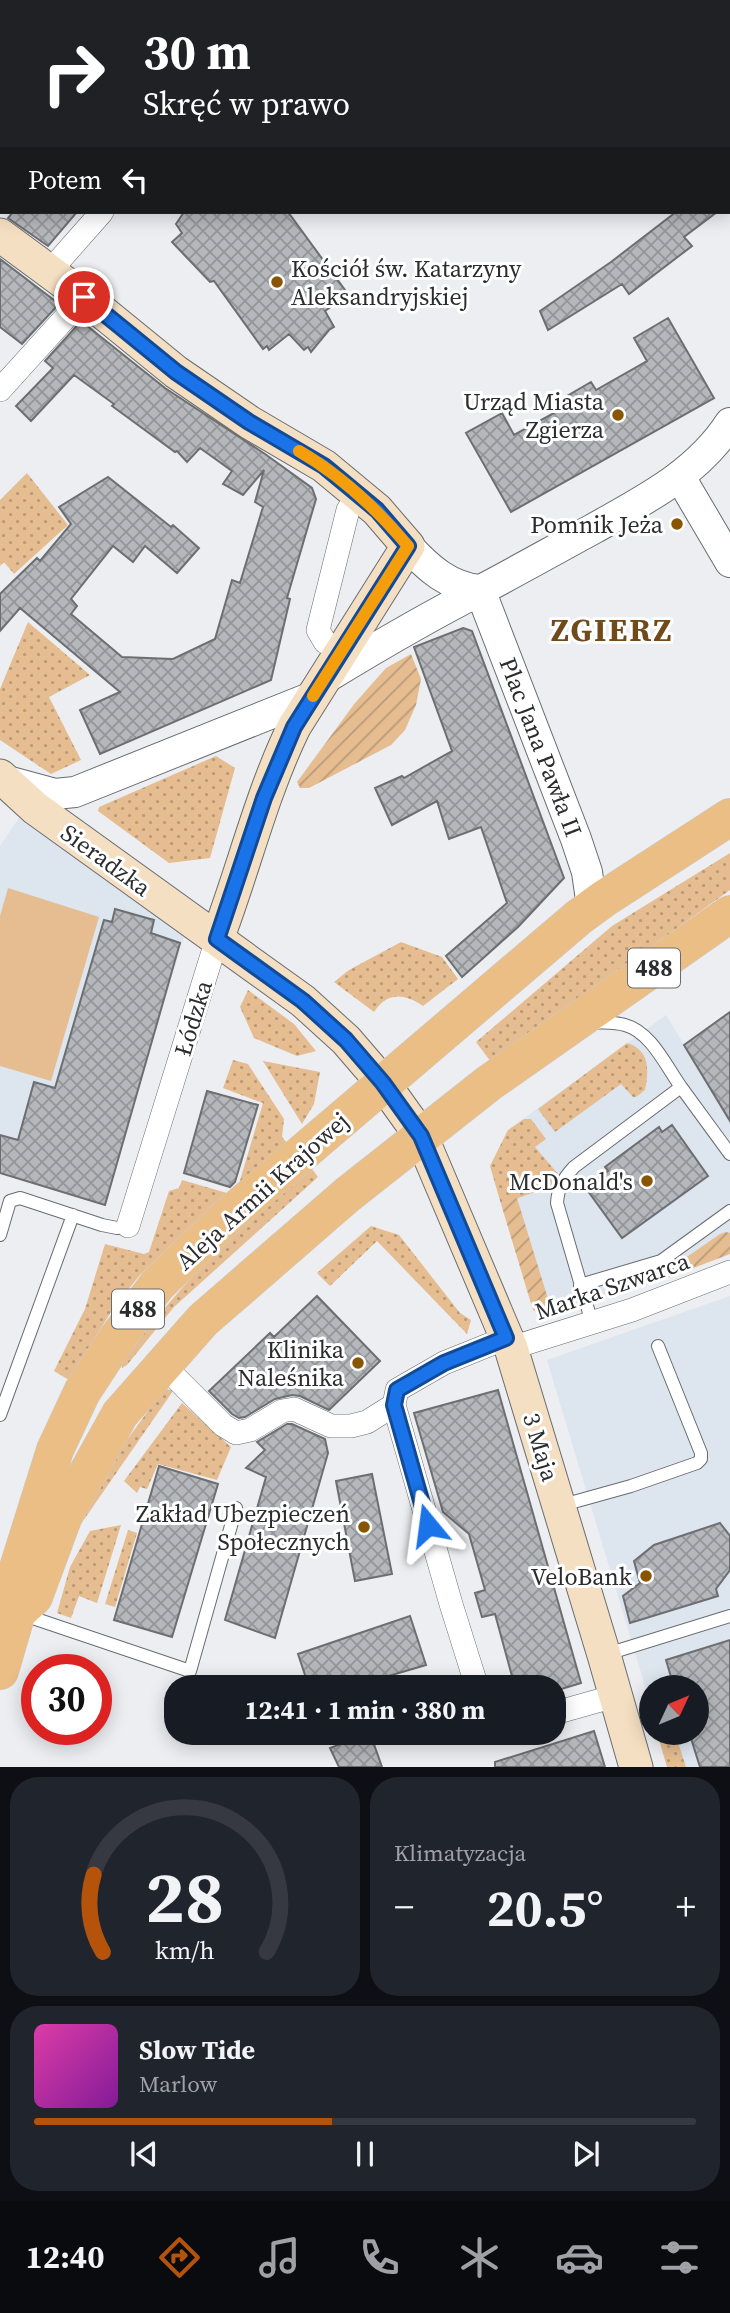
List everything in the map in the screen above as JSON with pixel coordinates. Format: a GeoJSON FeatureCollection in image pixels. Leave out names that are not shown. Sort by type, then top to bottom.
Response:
{"type":"FeatureCollection","features":[{"type":"Feature","properties":{"kind":"main road"},"geometry":{"type":"LineString","coordinates":[[0,235],[84,297],[176,372],[249,422],[324,466],[377,510],[408,546],[318,688]]}},
{"type":"Feature","properties":{"kind":"main road","name":"Łódzka"},"geometry":{"type":"LineString","coordinates":[[217,939],[275,768],[294,727],[318,688]]}},
{"type":"Feature","properties":{"kind":"main road","name":"Sieradzka"},"geometry":{"type":"LineString","coordinates":[[3,779],[35,808],[303,1001],[346,1040],[383,1083]]}},
{"type":"Feature","properties":{"kind":"main road","name":"Aleja Armii Krajowej"},"geometry":{"type":"LineString","coordinates":[[6,1640],[11,1590],[55,1450],[82,1392],[118,1336],[157,1285],[226,1217],[592,907],[730,817]]}},
{"type":"Feature","properties":{"kind":"main road","name":"488"},"geometry":{"type":"LineString","coordinates":[[6,1640],[34,1597],[65,1513],[120,1414],[203,1320],[347,1195],[489,1083],[730,914]]}},
{"type":"Feature","properties":{"kind":"main road","name":"3 Maja"},"geometry":{"type":"LineString","coordinates":[[383,1083],[421,1136],[509,1343],[636,1767]]}},
{"type":"Feature","properties":{"kind":"street"},"geometry":{"type":"LineString","coordinates":[[49,272],[100,214]]}},
{"type":"Feature","properties":{"kind":"street"},"geometry":{"type":"LineString","coordinates":[[0,390],[84,297]]}},
{"type":"Feature","properties":{"kind":"street"},"geometry":{"type":"LineString","coordinates":[[3,779],[55,794],[75,792],[318,688],[432,616],[680,477],[704,457],[730,423]]}},
{"type":"Feature","properties":{"kind":"street"},"geometry":{"type":"LineString","coordinates":[[680,477],[730,562]]}},
{"type":"Feature","properties":{"kind":"street"},"geometry":{"type":"LineString","coordinates":[[342,651],[325,642],[318,630],[348,510],[359,494]]}},
{"type":"Feature","properties":{"kind":"street"},"geometry":{"type":"LineString","coordinates":[[408,546],[426,566],[440,576],[463,587],[480,590]]}},
{"type":"Feature","properties":{"kind":"street","name":"Plac Jana Pawła II"},"geometry":{"type":"LineString","coordinates":[[480,590],[576,839],[587,872],[592,907]]}},
{"type":"Feature","properties":{"kind":"street","name":"Łódzka"},"geometry":{"type":"LineString","coordinates":[[128,1226],[217,939]]}},
{"type":"Feature","properties":{"kind":"street","name":"Marka Szwarca"},"geometry":{"type":"LineString","coordinates":[[394,1405],[397,1390],[444,1363],[509,1343],[592,1323],[653,1303],[730,1272]]}},
{"type":"Feature","properties":{"kind":"street"},"geometry":{"type":"LineString","coordinates":[[163,1365],[223,1425],[236,1433],[250,1430],[282,1411],[294,1409],[331,1426],[351,1426],[367,1422],[394,1405],[473,1675]]}},
{"type":"Feature","properties":{"kind":"street"},"geometry":{"type":"LineString","coordinates":[[566,1710],[615,1696]]}},
{"type":"Feature","properties":{"kind":"lane"},"geometry":{"type":"LineString","coordinates":[[577,1022],[624,1024],[637,1029],[651,1044],[730,1154]]}},
{"type":"Feature","properties":{"kind":"lane"},"geometry":{"type":"LineString","coordinates":[[592,1323],[557,1203],[558,1190],[574,1167],[681,1087]]}},
{"type":"Feature","properties":{"kind":"lane"},"geometry":{"type":"LineString","coordinates":[[0,1235],[10,1201],[20,1198],[117,1228],[128,1226]]}},
{"type":"Feature","properties":{"kind":"lane"},"geometry":{"type":"LineString","coordinates":[[580,1285],[661,1261],[730,1211]]}},
{"type":"Feature","properties":{"kind":"lane"},"geometry":{"type":"LineString","coordinates":[[0,1415],[73,1215]]}},
{"type":"Feature","properties":{"kind":"lane"},"geometry":{"type":"LineString","coordinates":[[559,1506],[631,1486],[697,1463],[701,1459],[701,1453],[658,1346]]}},
{"type":"Feature","properties":{"kind":"lane"},"geometry":{"type":"LineString","coordinates":[[6,1640],[190,1671],[236,1508]]}},
{"type":"Feature","properties":{"kind":"lane"},"geometry":{"type":"LineString","coordinates":[[604,1655],[730,1616]]}},
{"type":"Feature","properties":{"kind":"shaded area"},"geometry":{"type":"Polygon","coordinates":[[[27,473],[68,525],[14,574],[4,562],[0,566],[0,500],[27,473]]]}},
{"type":"Feature","properties":{"kind":"shaded area"},"geometry":{"type":"Polygon","coordinates":[[[28,622],[90,675],[49,697],[81,760],[51,774],[0,740],[0,689],[28,622]]]}},
{"type":"Feature","properties":{"kind":"shaded area"},"geometry":{"type":"Polygon","coordinates":[[[411,654],[421,679],[416,705],[405,730],[391,745],[309,788],[300,788],[297,782],[355,703],[386,668],[411,654]]]}},
{"type":"Feature","properties":{"kind":"shaded area"},"geometry":{"type":"Polygon","coordinates":[[[216,756],[235,768],[210,858],[169,863],[98,811],[99,807],[216,756]]]}},
{"type":"Feature","properties":{"kind":"shaded area"},"geometry":{"type":"Polygon","coordinates":[[[19,818],[184,936],[115,1170],[0,1135],[0,846],[19,818]]]}},
{"type":"Feature","properties":{"kind":"shaded area"},"geometry":{"type":"Polygon","coordinates":[[[730,853],[730,890],[491,1062],[476,1042],[612,926],[730,853]]]}},
{"type":"Feature","properties":{"kind":"shaded area"},"geometry":{"type":"Polygon","coordinates":[[[8,888],[99,917],[51,1081],[0,1066],[0,916],[8,888]]]}},
{"type":"Feature","properties":{"kind":"shaded area"},"geometry":{"type":"Polygon","coordinates":[[[401,942],[442,957],[458,979],[423,1006],[403,997],[396,997],[384,1001],[374,1012],[334,982],[349,970],[401,942]]]}},
{"type":"Feature","properties":{"kind":"shaded area"},"geometry":{"type":"Polygon","coordinates":[[[248,990],[294,1024],[316,1051],[297,1056],[254,1038],[240,1007],[248,990]]]}},
{"type":"Feature","properties":{"kind":"shaded area"},"geometry":{"type":"Polygon","coordinates":[[[666,1015],[730,1120],[730,1254],[656,1282],[540,1314],[533,1310],[490,1166],[508,1130],[666,1015]]]}},
{"type":"Feature","properties":{"kind":"shaded area"},"geometry":{"type":"Polygon","coordinates":[[[627,1043],[635,1046],[644,1056],[647,1068],[645,1090],[633,1097],[621,1084],[555,1132],[538,1109],[627,1043]]]}},
{"type":"Feature","properties":{"kind":"shaded area"},"geometry":{"type":"Polygon","coordinates":[[[233,1060],[248,1064],[284,1119],[282,1137],[287,1143],[238,1187],[263,1103],[223,1088],[233,1060]]]}},
{"type":"Feature","properties":{"kind":"shaded area"},"geometry":{"type":"Polygon","coordinates":[[[263,1061],[320,1072],[314,1104],[302,1124],[263,1061]]]}},
{"type":"Feature","properties":{"kind":"shaded area"},"geometry":{"type":"Polygon","coordinates":[[[524,1119],[531,1119],[546,1139],[535,1147],[558,1174],[558,1180],[550,1187],[501,1204],[490,1166],[508,1130],[524,1119]]]}},
{"type":"Feature","properties":{"kind":"shaded area"},"geometry":{"type":"Polygon","coordinates":[[[312,1169],[318,1177],[174,1307],[122,1368],[121,1363],[138,1340],[194,1275],[312,1169]]]}},
{"type":"Feature","properties":{"kind":"shaded area"},"geometry":{"type":"Polygon","coordinates":[[[182,1180],[227,1193],[140,1275],[114,1307],[69,1380],[54,1371],[85,1309],[105,1244],[144,1254],[149,1252],[169,1191],[179,1188],[182,1180]]]}},
{"type":"Feature","properties":{"kind":"shaded area"},"geometry":{"type":"Polygon","coordinates":[[[517,1198],[549,1302],[561,1299],[561,1309],[540,1314],[533,1310],[501,1204],[517,1198]]]}},
{"type":"Feature","properties":{"kind":"shaded area"},"geometry":{"type":"Polygon","coordinates":[[[371,1226],[399,1235],[460,1313],[471,1320],[467,1334],[377,1241],[330,1286],[317,1273],[371,1226]]]}},
{"type":"Feature","properties":{"kind":"shaded area"},"geometry":{"type":"Polygon","coordinates":[[[726,1232],[730,1233],[730,1254],[662,1280],[659,1271],[671,1268],[726,1232]]]}},
{"type":"Feature","properties":{"kind":"shaded area"},"geometry":{"type":"Polygon","coordinates":[[[730,1296],[730,1767],[669,1767],[663,1745],[709,1745],[709,1675],[642,1675],[547,1360],[730,1296]]]}},
{"type":"Feature","properties":{"kind":"shaded area"},"geometry":{"type":"Polygon","coordinates":[[[167,1389],[173,1391],[74,1534],[118,1452],[162,1392],[167,1389]]]}},
{"type":"Feature","properties":{"kind":"shaded area"},"geometry":{"type":"Polygon","coordinates":[[[182,1403],[231,1447],[217,1480],[158,1464],[147,1489],[140,1487],[137,1493],[124,1481],[182,1403]]]}},
{"type":"Feature","properties":{"kind":"shaded area"},"geometry":{"type":"Polygon","coordinates":[[[121,1525],[97,1603],[79,1596],[71,1618],[57,1613],[70,1567],[90,1531],[121,1525]]]}},
{"type":"Feature","properties":{"kind":"shaded area"},"geometry":{"type":"Polygon","coordinates":[[[128,1530],[137,1533],[115,1607],[105,1604],[128,1530]]]}},
{"type":"Feature","properties":{"kind":"shaded area"},"geometry":{"type":"Polygon","coordinates":[[[661,1745],[679,1745],[686,1767],[667,1767],[661,1745]]]}},
{"type":"Feature","properties":{"kind":"building"},"geometry":{"type":"Polygon","coordinates":[[[11,214],[75,214],[48,246],[8,218],[11,214]]]}},
{"type":"Feature","properties":{"kind":"building","name":"Kościół św. Katarzyny Aleksandryjskiej"},"geometry":{"type":"Polygon","coordinates":[[[183,214],[289,214],[345,290],[342,292],[345,297],[325,311],[334,327],[311,352],[308,347],[304,350],[289,334],[269,350],[267,346],[263,349],[214,281],[210,282],[172,242],[182,233],[176,224],[183,214]]]}},
{"type":"Feature","properties":{"kind":"building"},"geometry":{"type":"Polygon","coordinates":[[[673,214],[714,214],[684,237],[692,246],[629,294],[622,284],[548,330],[540,311],[611,262],[673,214]]]}},
{"type":"Feature","properties":{"kind":"building"},"geometry":{"type":"Polygon","coordinates":[[[0,259],[59,304],[22,344],[0,327],[0,259]]]}},
{"type":"Feature","properties":{"kind":"building","name":"Urząd Miasta Zgierza"},"geometry":{"type":"Polygon","coordinates":[[[668,318],[714,398],[511,512],[466,433],[502,413],[514,435],[565,407],[560,400],[591,382],[596,390],[647,361],[634,338],[668,318]]]}},
{"type":"Feature","properties":{"kind":"building"},"geometry":{"type":"Polygon","coordinates":[[[81,321],[165,388],[312,488],[316,499],[287,598],[290,599],[271,680],[100,754],[80,710],[120,692],[20,608],[0,631],[0,594],[37,558],[40,561],[71,524],[59,507],[108,477],[171,527],[173,525],[199,548],[177,573],[145,546],[133,562],[113,546],[71,599],[77,606],[71,614],[122,657],[173,659],[215,639],[232,580],[240,583],[263,507],[255,502],[264,470],[243,495],[223,484],[232,471],[200,448],[187,462],[177,451],[112,406],[114,404],[74,375],[31,421],[16,406],[53,368],[45,361],[81,321]]]}},
{"type":"Feature","properties":{"kind":"building"},"geometry":{"type":"Polygon","coordinates":[[[463,628],[472,631],[564,878],[518,927],[462,977],[446,956],[507,903],[481,827],[449,839],[437,801],[392,825],[375,788],[402,776],[404,778],[452,751],[414,647],[463,628]]]}},
{"type":"Feature","properties":{"kind":"building"},"geometry":{"type":"Polygon","coordinates":[[[115,909],[154,920],[151,933],[180,943],[105,1205],[0,1173],[0,1135],[18,1140],[34,1082],[55,1088],[104,920],[112,922],[115,909]]]}},
{"type":"Feature","properties":{"kind":"building"},"geometry":{"type":"Polygon","coordinates":[[[730,1012],[730,1121],[684,1045],[730,1012]]]}},
{"type":"Feature","properties":{"kind":"building"},"geometry":{"type":"Polygon","coordinates":[[[207,1091],[258,1105],[235,1182],[230,1187],[184,1173],[207,1091]]]}},
{"type":"Feature","properties":{"kind":"building","name":"McDonald's"},"geometry":{"type":"Polygon","coordinates":[[[672,1125],[708,1176],[622,1238],[585,1187],[608,1171],[605,1167],[659,1127],[662,1132],[672,1125]]]}},
{"type":"Feature","properties":{"kind":"building"},"geometry":{"type":"Polygon","coordinates":[[[317,1296],[380,1361],[329,1410],[292,1395],[275,1399],[245,1417],[239,1418],[232,1414],[209,1391],[270,1333],[274,1337],[317,1296]]]}},
{"type":"Feature","properties":{"kind":"building"},"geometry":{"type":"Polygon","coordinates":[[[498,1390],[581,1683],[566,1688],[566,1675],[512,1675],[495,1614],[482,1617],[475,1593],[485,1590],[469,1534],[443,1512],[414,1413],[498,1390]]]}},
{"type":"Feature","properties":{"kind":"building"},"geometry":{"type":"Polygon","coordinates":[[[287,1424],[325,1439],[328,1453],[275,1638],[225,1620],[266,1477],[246,1468],[265,1450],[257,1442],[287,1424]]]}},
{"type":"Feature","properties":{"kind":"building"},"geometry":{"type":"Polygon","coordinates":[[[159,1466],[218,1484],[172,1637],[114,1620],[159,1466]]]}},
{"type":"Feature","properties":{"kind":"building","name":"Zakład Ubezpieczeń Społecznych"},"geometry":{"type":"Polygon","coordinates":[[[372,1474],[392,1574],[355,1581],[336,1481],[372,1474]]]}},
{"type":"Feature","properties":{"kind":"building"},"geometry":{"type":"Polygon","coordinates":[[[720,1523],[730,1536],[730,1570],[716,1589],[718,1596],[630,1623],[623,1596],[640,1583],[634,1561],[654,1545],[720,1523]]]}},
{"type":"Feature","properties":{"kind":"building"},"geometry":{"type":"Polygon","coordinates":[[[410,1616],[426,1665],[392,1675],[305,1675],[298,1654],[410,1616]]]}},
{"type":"Feature","properties":{"kind":"building"},"geometry":{"type":"Polygon","coordinates":[[[730,1640],[730,1767],[700,1767],[693,1745],[709,1745],[709,1675],[670,1675],[666,1660],[730,1640]]]}},
{"type":"Feature","properties":{"kind":"building"},"geometry":{"type":"Polygon","coordinates":[[[594,1731],[605,1767],[495,1767],[495,1762],[549,1745],[566,1745],[566,1740],[594,1731]]]}},
{"type":"Feature","properties":{"kind":"building"},"geometry":{"type":"Polygon","coordinates":[[[338,1745],[374,1745],[382,1767],[339,1767],[330,1748],[338,1745]]]}},
{"type":"Feature","properties":{"kind":"slow traffic"},"geometry":{"type":"LineString","coordinates":[[299,451],[324,466],[359,494],[377,510],[408,546],[313,696]]}},
{"type":"Feature","properties":{"kind":"place","name":"Kościół św. Katarzyny Aleksandryjskiej"},"geometry":{"type":"Point","coordinates":[277,282]}},
{"type":"Feature","properties":{"kind":"place","name":"Urząd Miasta Zgierza"},"geometry":{"type":"Point","coordinates":[618,415]}},
{"type":"Feature","properties":{"kind":"place","name":"Pomnik Jeża"},"geometry":{"type":"Point","coordinates":[677,524]}},
{"type":"Feature","properties":{"kind":"place","name":"McDonald's"},"geometry":{"type":"Point","coordinates":[647,1181]}},
{"type":"Feature","properties":{"kind":"place","name":"Klinika Naleśnika"},"geometry":{"type":"Point","coordinates":[358,1363]}},
{"type":"Feature","properties":{"kind":"place","name":"Zakład Ubezpieczeń Społecznych"},"geometry":{"type":"Point","coordinates":[364,1527]}},
{"type":"Feature","properties":{"kind":"place","name":"VeloBank"},"geometry":{"type":"Point","coordinates":[646,1576]}},
{"type":"Feature","properties":{"kind":"district","name":"ZGIERZ"},"geometry":{"type":"Point","coordinates":[612,630]}},
{"type":"Feature","properties":{"kind":"route"},"geometry":{"type":"LineString","coordinates":[[84,297],[176,372],[249,422],[324,466],[377,510],[408,546],[294,727],[264,798],[217,939],[303,1001],[346,1040],[383,1083],[421,1136],[506,1338],[444,1363],[397,1390],[394,1405],[428,1525]]}}]}
